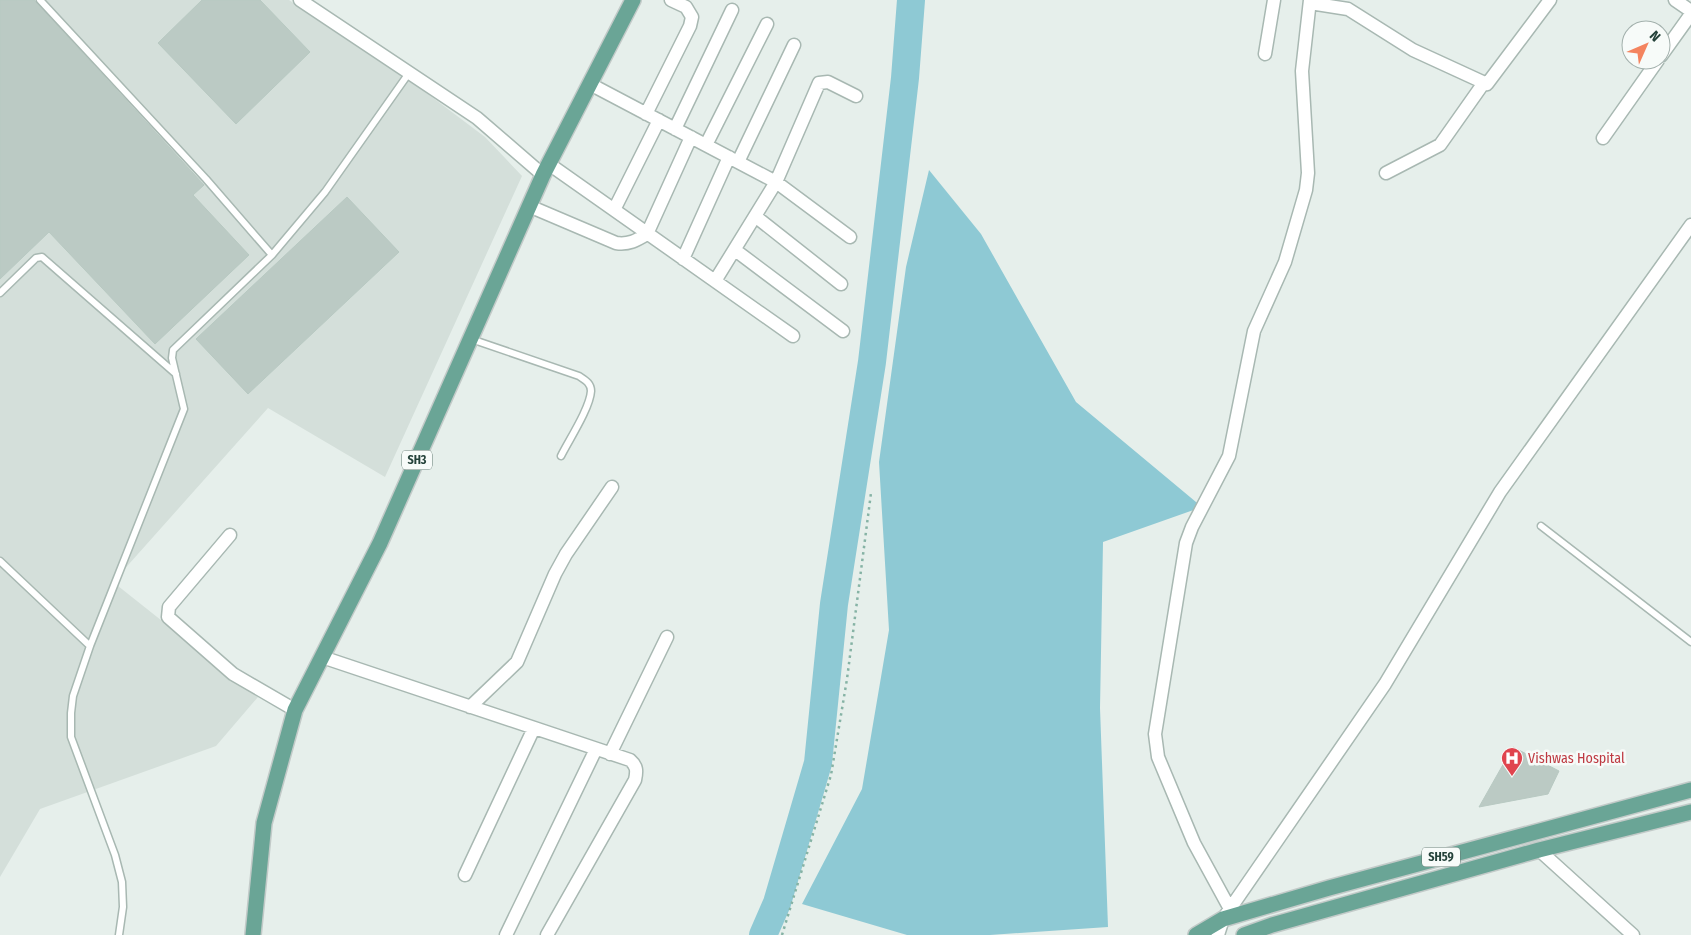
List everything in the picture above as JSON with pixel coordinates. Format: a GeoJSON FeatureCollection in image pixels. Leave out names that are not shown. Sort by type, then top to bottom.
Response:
{"type":"FeatureCollection","features":[{"type":"Feature","properties":{"kind":"main road","name":"SH3"},"geometry":{"type":"LineString","coordinates":[[253,935],[264,823],[295,710],[380,543],[546,170],[633,0]]}},
{"type":"Feature","properties":{"kind":"main road","name":"SH59"},"geometry":{"type":"LineString","coordinates":[[1196,935],[1226,914],[1691,790]]}},
{"type":"Feature","properties":{"kind":"main road","name":"SH59"},"geometry":{"type":"LineString","coordinates":[[1244,935],[1272,925],[1539,850],[1691,812]]}},
{"type":"Feature","properties":{"kind":"main road"},"geometry":{"type":"LineString","coordinates":[[1494,843],[1499,862]]}},
{"type":"Feature","properties":{"kind":"street"},"geometry":{"type":"LineString","coordinates":[[300,0],[477,118],[546,170],[614,210],[793,336]]}},
{"type":"Feature","properties":{"kind":"street"},"geometry":{"type":"LineString","coordinates":[[646,114],[690,26],[692,17],[686,6],[671,0]]}},
{"type":"Feature","properties":{"kind":"street"},"geometry":{"type":"LineString","coordinates":[[1265,54],[1274,0]]}},
{"type":"Feature","properties":{"kind":"street"},"geometry":{"type":"LineString","coordinates":[[1386,173],[1440,145],[1483,84],[1490,82],[1550,0]]}},
{"type":"Feature","properties":{"kind":"street"},"geometry":{"type":"LineString","coordinates":[[1671,42],[1691,13],[1674,0]]}},
{"type":"Feature","properties":{"kind":"street"},"geometry":{"type":"LineString","coordinates":[[1226,914],[1158,758],[1155,734],[1186,543],[1192,527],[1229,456],[1254,331],[1285,262],[1306,190],[1308,173],[1302,71],[1310,1],[1348,9],[1413,50],[1483,84]]}},
{"type":"Feature","properties":{"kind":"street"},"geometry":{"type":"LineString","coordinates":[[675,129],[732,10]]}},
{"type":"Feature","properties":{"kind":"street"},"geometry":{"type":"LineString","coordinates":[[706,146],[767,24]]}},
{"type":"Feature","properties":{"kind":"street"},"geometry":{"type":"LineString","coordinates":[[683,259],[794,45]]}},
{"type":"Feature","properties":{"kind":"street"},"geometry":{"type":"LineString","coordinates":[[1603,138],[1651,70]]}},
{"type":"Feature","properties":{"kind":"street"},"geometry":{"type":"LineString","coordinates":[[715,281],[776,182],[819,83],[828,82],[856,96]]}},
{"type":"Feature","properties":{"kind":"street"},"geometry":{"type":"LineString","coordinates":[[590,84],[776,182],[850,237]]}},
{"type":"Feature","properties":{"kind":"street"},"geometry":{"type":"LineString","coordinates":[[614,210],[659,120]]}},
{"type":"Feature","properties":{"kind":"street"},"geometry":{"type":"LineString","coordinates":[[529,206],[616,243],[635,242],[647,234],[691,137]]}},
{"type":"Feature","properties":{"kind":"street"},"geometry":{"type":"LineString","coordinates":[[755,216],[841,284]]}},
{"type":"Feature","properties":{"kind":"street"},"geometry":{"type":"LineString","coordinates":[[1218,935],[1226,914],[1385,684],[1500,492],[1691,225]]}},
{"type":"Feature","properties":{"kind":"street"},"geometry":{"type":"LineString","coordinates":[[735,250],[843,331]]}},
{"type":"Feature","properties":{"kind":"street"},"geometry":{"type":"LineString","coordinates":[[470,707],[517,662],[559,567],[612,487]]}},
{"type":"Feature","properties":{"kind":"street"},"geometry":{"type":"LineString","coordinates":[[230,535],[169,606],[168,617],[234,674],[295,710]]}},
{"type":"Feature","properties":{"kind":"street"},"geometry":{"type":"LineString","coordinates":[[610,754],[667,637]]}},
{"type":"Feature","properties":{"kind":"street"},"geometry":{"type":"LineString","coordinates":[[322,657],[630,760],[637,772],[635,780],[547,935]]}},
{"type":"Feature","properties":{"kind":"street"},"geometry":{"type":"LineString","coordinates":[[465,875],[534,728]]}},
{"type":"Feature","properties":{"kind":"street"},"geometry":{"type":"LineString","coordinates":[[506,935],[596,749]]}},
{"type":"Feature","properties":{"kind":"street"},"geometry":{"type":"LineString","coordinates":[[1539,850],[1633,935]]}},
{"type":"Feature","properties":{"kind":"lane"},"geometry":{"type":"LineString","coordinates":[[40,0],[206,179],[272,255]]}},
{"type":"Feature","properties":{"kind":"lane"},"geometry":{"type":"LineString","coordinates":[[119,935],[123,907],[122,882],[115,855],[72,737],[73,696],[90,646],[184,409],[172,358],[173,350],[272,255],[325,192],[409,73]]}},
{"type":"Feature","properties":{"kind":"lane"},"geometry":{"type":"LineString","coordinates":[[0,293],[36,258],[42,257],[177,375]]}},
{"type":"Feature","properties":{"kind":"lane"},"geometry":{"type":"LineString","coordinates":[[471,339],[579,376],[587,381],[591,390],[588,402],[561,456]]}},
{"type":"Feature","properties":{"kind":"lane"},"geometry":{"type":"LineString","coordinates":[[1541,526],[1691,642]]}},
{"type":"Feature","properties":{"kind":"lane"},"geometry":{"type":"LineString","coordinates":[[0,561],[90,646]]}},
{"type":"Feature","properties":{"kind":"path"},"geometry":{"type":"LineString","coordinates":[[782,935],[831,775],[847,679],[871,492]]}},
{"type":"Feature","properties":{"kind":"shaded area"},"geometry":{"type":"Polygon","coordinates":[[[0,0],[289,0],[400,73],[485,137],[522,176],[385,477],[268,408],[113,582],[258,697],[216,746],[40,809],[0,877],[0,0]]]}},
{"type":"Feature","properties":{"kind":"water"},"geometry":{"type":"Polygon","coordinates":[[[929,170],[981,234],[1076,402],[1202,507],[1103,542],[1100,708],[1108,927],[990,935],[907,935],[802,904],[862,789],[889,630],[879,462],[906,267],[929,170]]]}},
{"type":"Feature","properties":{"kind":"building"},"geometry":{"type":"Polygon","coordinates":[[[0,0],[34,0],[204,185],[193,195],[249,255],[155,344],[49,232],[0,279],[0,0]]]}},
{"type":"Feature","properties":{"kind":"building"},"geometry":{"type":"Polygon","coordinates":[[[202,0],[260,0],[310,52],[236,124],[158,43],[202,0]]]}},
{"type":"Feature","properties":{"kind":"building"},"geometry":{"type":"Polygon","coordinates":[[[347,197],[399,252],[248,394],[196,339],[347,197]]]}},
{"type":"Feature","properties":{"kind":"building"},"geometry":{"type":"Polygon","coordinates":[[[1513,747],[1559,771],[1548,794],[1479,807],[1513,747]]]}},
{"type":"Feature","properties":{"kind":"waterway"},"geometry":{"type":"LineString","coordinates":[[763,935],[777,903],[818,763],[834,604],[872,362],[905,78],[911,0]]}},
{"type":"Feature","properties":{"kind":"place","name":"Vishwas Hospital"},"geometry":{"type":"Point","coordinates":[1512,777]}}]}
